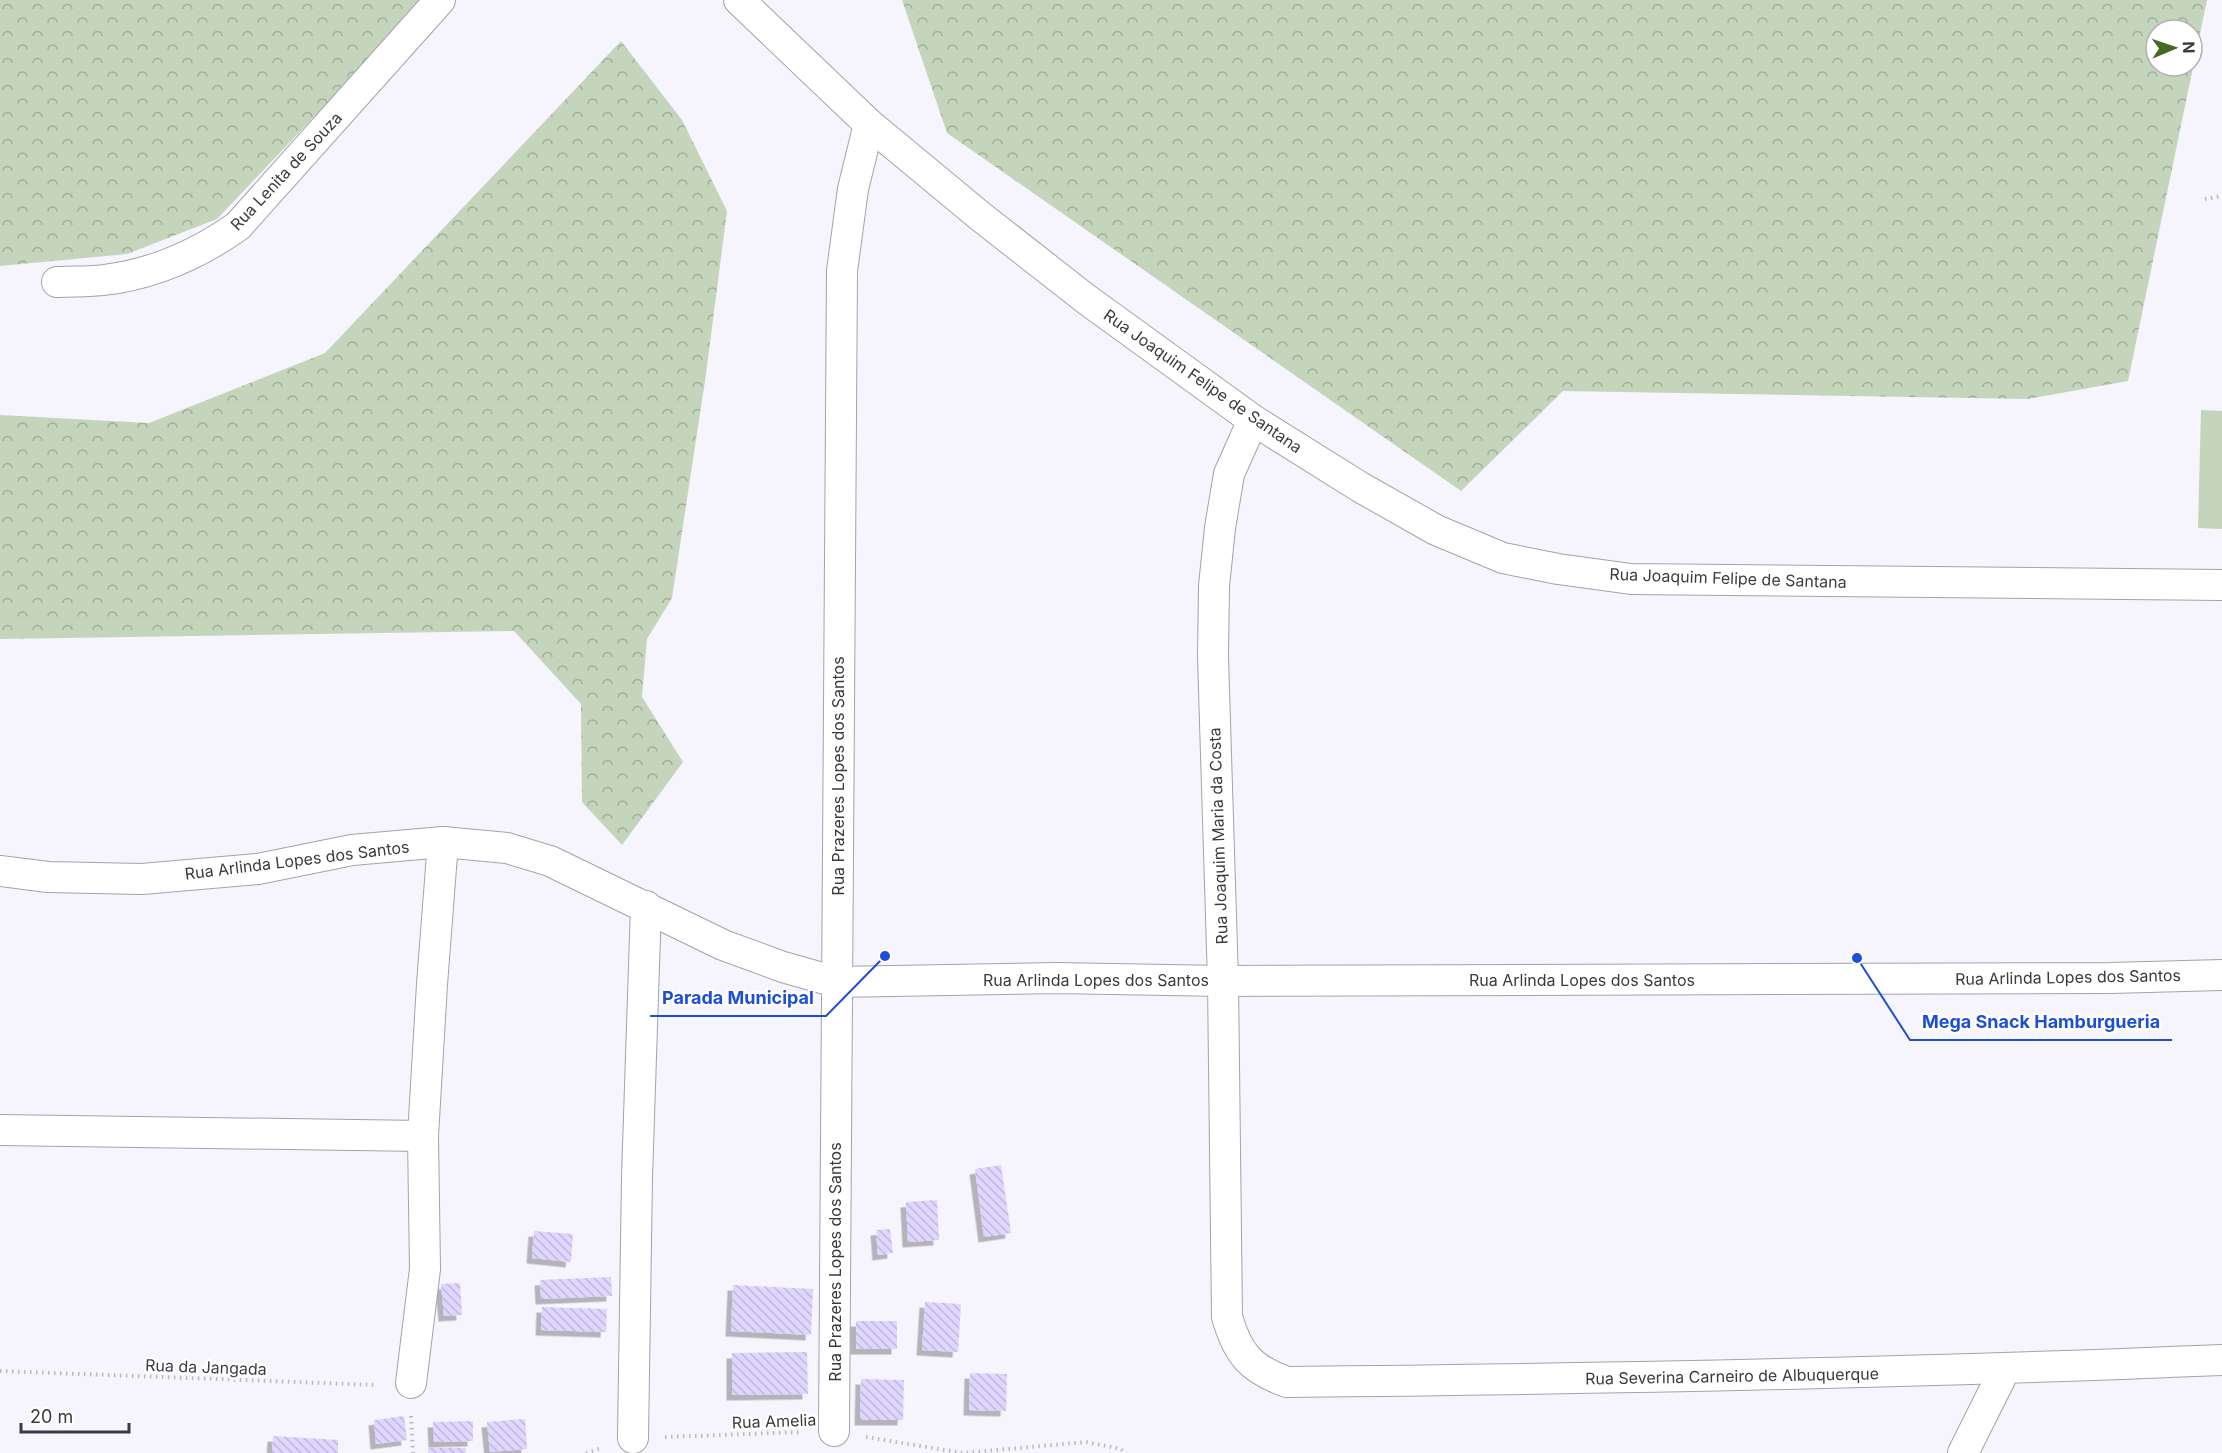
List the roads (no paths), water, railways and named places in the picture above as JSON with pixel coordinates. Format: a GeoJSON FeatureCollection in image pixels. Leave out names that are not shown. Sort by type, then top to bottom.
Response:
{"type":"FeatureCollection","features":[{"type":"Feature","properties":{"kind":"street","name":"Rua Lenita de Souza"},"geometry":{"type":"LineString","coordinates":[[57,282],[104,280],[175,263],[210,246],[238,226],[440,0]]}},
{"type":"Feature","properties":{"kind":"street","name":"Rua Joaquim Felipe de Santana"},"geometry":{"type":"LineString","coordinates":[[739,0],[869,124],[980,216],[1086,299],[1253,420],[1360,487],[1436,530],[1503,558],[1558,569],[1642,579],[2222,585]]}},
{"type":"Feature","properties":{"kind":"street","name":"Rua Prazeres Lopes dos Santos"},"geometry":{"type":"LineString","coordinates":[[834,1431],[842,271],[854,189],[869,124]]}},
{"type":"Feature","properties":{"kind":"street","name":"Rua Joaquim Maria da Costa"},"geometry":{"type":"LineString","coordinates":[[1248,1361],[1234,1340],[1227,1317],[1223,981],[1213,657],[1215,586],[1220,528],[1229,474],[1253,420]]}},
{"type":"Feature","properties":{"kind":"street","name":"Rua Arlinda Lopes dos Santos"},"geometry":{"type":"LineString","coordinates":[[0,871],[48,877],[142,879],[258,869],[352,850],[443,842],[507,848],[539,858],[646,906],[723,945],[783,967],[836,982],[1057,978],[1223,981],[2110,978],[2222,975]]}},
{"type":"Feature","properties":{"kind":"street"},"geometry":{"type":"LineString","coordinates":[[411,1383],[425,1269],[423,1136],[443,842]]}},
{"type":"Feature","properties":{"kind":"street"},"geometry":{"type":"LineString","coordinates":[[633,1438],[637,1177],[646,906]]}},
{"type":"Feature","properties":{"kind":"street"},"geometry":{"type":"LineString","coordinates":[[0,1130],[423,1136]]}},
{"type":"Feature","properties":{"kind":"street","name":"Rua Severina Carneiro de Albuquerque"},"geometry":{"type":"LineString","coordinates":[[1248,1361],[1265,1374],[1287,1382],[1597,1379],[2005,1369],[2222,1360]]}},
{"type":"Feature","properties":{"kind":"street"},"geometry":{"type":"LineString","coordinates":[[1963,1453],[2005,1369]]}},
{"type":"Feature","properties":{"kind":"place","name":"Parada Municipal"},"geometry":{"type":"Point","coordinates":[885,956]}},
{"type":"Feature","properties":{"kind":"place","name":"Mega Snack Hamburgueria"},"geometry":{"type":"Point","coordinates":[1857,958]}}]}
